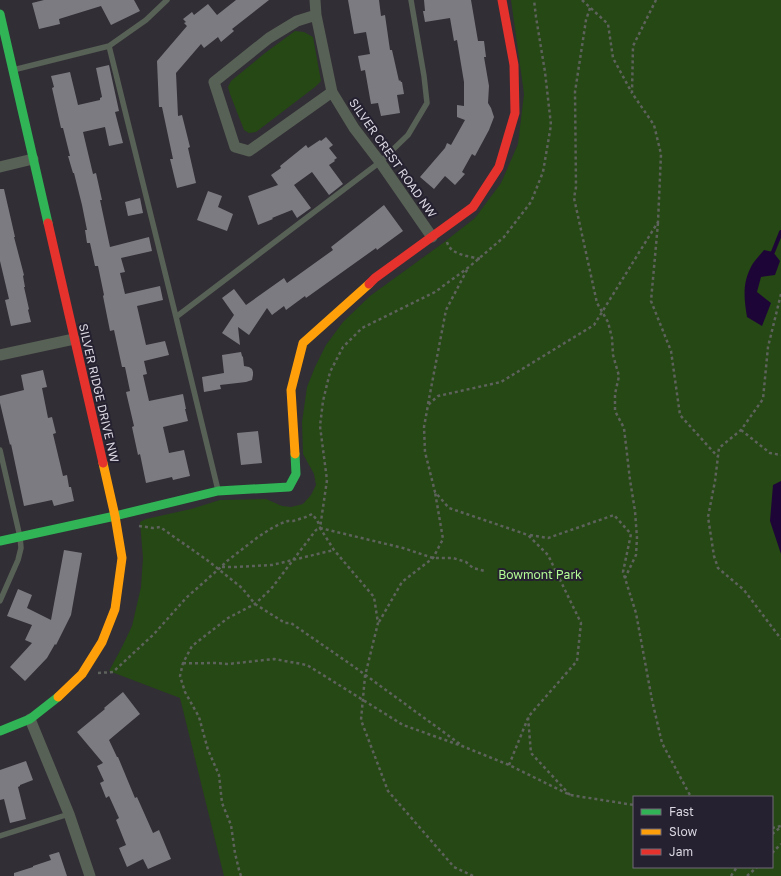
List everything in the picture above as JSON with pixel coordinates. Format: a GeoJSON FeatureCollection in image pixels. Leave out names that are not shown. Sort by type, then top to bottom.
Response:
{"type":"FeatureCollection","features":[{"type":"Feature","properties":{"kind":"street","name":"SILVER CREST ROAD NW"},"geometry":{"type":"LineString","coordinates":[[315,0],[316,15],[332,92],[354,128],[380,162],[432,237]]}},
{"type":"Feature","properties":{"kind":"street"},"geometry":{"type":"LineString","coordinates":[[0,541],[115,516],[218,491],[289,487],[296,474],[292,390],[303,343],[374,278],[473,207],[499,167],[515,113],[514,65],[502,0]]}},
{"type":"Feature","properties":{"kind":"street","name":"SILVER RIDGE DRIVE NW"},"geometry":{"type":"LineString","coordinates":[[0,14],[115,516],[122,558],[115,609],[102,642],[82,674],[54,700],[30,719],[0,731]]}},
{"type":"Feature","properties":{"kind":"street"},"geometry":{"type":"LineString","coordinates":[[316,15],[297,21],[269,38],[214,82],[235,147],[250,151],[332,92]]}},
{"type":"Feature","properties":{"kind":"street"},"geometry":{"type":"LineString","coordinates":[[0,167],[33,159]]}},
{"type":"Feature","properties":{"kind":"street"},"geometry":{"type":"LineString","coordinates":[[0,355],[74,339]]}},
{"type":"Feature","properties":{"kind":"street"},"geometry":{"type":"LineString","coordinates":[[30,719],[69,814],[90,876]]}},
{"type":"Feature","properties":{"kind":"lane"},"geometry":{"type":"LineString","coordinates":[[13,70],[109,46],[146,20],[167,0]]}},
{"type":"Feature","properties":{"kind":"lane"},"geometry":{"type":"LineString","coordinates":[[176,317],[380,162],[408,134],[427,103],[411,0]]}},
{"type":"Feature","properties":{"kind":"lane"},"geometry":{"type":"LineString","coordinates":[[109,46],[218,491]]}},
{"type":"Feature","properties":{"kind":"lane"},"geometry":{"type":"LineString","coordinates":[[0,450],[20,537],[21,548],[18,560],[0,601]]}},
{"type":"Feature","properties":{"kind":"lane"},"geometry":{"type":"LineString","coordinates":[[0,836],[69,814]]}},
{"type":"Feature","properties":{"kind":"path"},"geometry":{"type":"LineString","coordinates":[[320,528],[327,480],[320,426],[323,401],[330,372],[343,347],[362,328],[435,292],[469,267],[504,237],[531,202],[543,172],[550,125],[545,72],[534,0]]}},
{"type":"Feature","properties":{"kind":"path"},"geometry":{"type":"LineString","coordinates":[[582,0],[608,24],[613,58],[632,93],[654,125],[660,154],[658,222],[651,301],[670,351],[680,415],[718,458]]}},
{"type":"Feature","properties":{"kind":"path"},"geometry":{"type":"LineString","coordinates":[[632,93],[633,46],[656,0]]}},
{"type":"Feature","properties":{"kind":"path"},"geometry":{"type":"LineString","coordinates":[[590,8],[586,20],[575,92],[576,187],[574,198],[597,303],[608,322],[619,376],[615,394],[615,411],[624,428],[630,480],[636,511],[637,538],[636,555],[625,578]]}},
{"type":"Feature","properties":{"kind":"path"},"geometry":{"type":"LineString","coordinates":[[428,405],[438,396],[500,382],[594,325],[658,222]]}},
{"type":"Feature","properties":{"kind":"path"},"geometry":{"type":"LineString","coordinates":[[448,245],[453,251],[460,254],[480,258]]}},
{"type":"Feature","properties":{"kind":"path"},"geometry":{"type":"LineString","coordinates":[[469,267],[446,310],[424,427],[425,452],[435,492],[443,539],[433,558],[402,582],[378,623],[365,676],[361,720],[388,791],[454,867],[473,876]]}},
{"type":"Feature","properties":{"kind":"path"},"geometry":{"type":"LineString","coordinates":[[781,294],[768,347],[763,399],[740,430],[719,448],[708,517],[714,556],[718,568],[744,590],[781,639]]}},
{"type":"Feature","properties":{"kind":"path"},"geometry":{"type":"LineString","coordinates":[[740,430],[770,453],[781,455]]}},
{"type":"Feature","properties":{"kind":"path"},"geometry":{"type":"LineString","coordinates":[[435,492],[449,508],[528,535],[548,538],[614,515],[631,534],[623,572],[636,613],[652,700],[662,743],[690,796]]}},
{"type":"Feature","properties":{"kind":"path"},"geometry":{"type":"LineString","coordinates":[[82,674],[113,672],[154,634],[186,598],[220,569],[227,561],[272,528],[282,523],[288,521],[293,522],[312,514],[334,550],[374,597],[378,623]]}},
{"type":"Feature","properties":{"kind":"path"},"geometry":{"type":"LineString","coordinates":[[139,526],[153,528],[160,527],[220,569],[242,588],[255,604],[285,622],[291,623],[462,746]]}},
{"type":"Feature","properties":{"kind":"path"},"geometry":{"type":"LineString","coordinates":[[241,876],[235,853],[231,825],[222,803],[219,775],[208,750],[199,717],[185,692],[180,676],[192,646],[228,618],[255,604],[271,589],[316,530],[320,528],[403,548],[433,558],[453,558],[466,562],[473,568],[485,571]]}},
{"type":"Feature","properties":{"kind":"path"},"geometry":{"type":"LineString","coordinates":[[509,765],[528,717],[577,661],[581,623],[548,555],[528,535]]}},
{"type":"Feature","properties":{"kind":"path"},"geometry":{"type":"LineString","coordinates":[[220,569],[272,565],[334,550]]}},
{"type":"Feature","properties":{"kind":"path"},"geometry":{"type":"LineString","coordinates":[[184,663],[228,664],[274,659],[307,665],[403,725],[509,765],[570,796],[633,805]]}},
{"type":"Feature","properties":{"kind":"path"},"geometry":{"type":"LineString","coordinates":[[528,717],[531,753],[570,796]]}},
{"type":"Feature","properties":{"kind":"path"},"geometry":{"type":"LineString","coordinates":[[773,833],[781,827]]}},
{"type":"Feature","properties":{"kind":"path"},"geometry":{"type":"LineString","coordinates":[[773,852],[781,844]]}},
{"type":"Feature","properties":{"kind":"path"},"geometry":{"type":"LineString","coordinates":[[731,876],[737,868]]}},
{"type":"Feature","properties":{"kind":"path"},"geometry":{"type":"LineString","coordinates":[[747,876],[756,868]]}},
{"type":"Feature","properties":{"kind":"green space","name":"Bowmont Park"},"geometry":{"type":"Polygon","coordinates":[[[511,0],[781,0],[781,876],[224,876],[180,698],[109,671],[132,626],[141,587],[143,558],[140,522],[146,519],[191,509],[220,500],[266,499],[282,506],[291,507],[303,504],[311,495],[316,485],[314,474],[303,454],[302,422],[307,387],[326,345],[343,322],[370,296],[475,218],[501,183],[518,144],[524,94],[511,0]]]}},
{"type":"Feature","properties":{"kind":"green space"},"geometry":{"type":"Polygon","coordinates":[[[295,31],[304,32],[313,37],[321,81],[256,132],[249,133],[244,130],[228,87],[231,81],[295,31]]]}},
{"type":"Feature","properties":{"kind":"shaded area"},"geometry":{"type":"Polygon","coordinates":[[[764,250],[773,252],[780,261],[775,275],[761,277],[757,292],[771,303],[762,326],[747,317],[745,284],[753,263],[764,250]]]}},
{"type":"Feature","properties":{"kind":"shaded area"},"geometry":{"type":"Polygon","coordinates":[[[781,481],[781,554],[770,521],[773,485],[781,481]]]}},
{"type":"Feature","properties":{"kind":"building"},"geometry":{"type":"Polygon","coordinates":[[[44,0],[134,0],[140,11],[111,25],[101,6],[59,19],[60,24],[39,29],[32,3],[44,0]]]}},
{"type":"Feature","properties":{"kind":"building"},"geometry":{"type":"Polygon","coordinates":[[[236,0],[269,0],[232,29],[234,31],[221,42],[218,37],[204,48],[201,44],[176,73],[178,116],[182,115],[190,147],[188,148],[196,183],[177,188],[170,159],[173,159],[162,107],[159,107],[157,61],[187,26],[183,19],[192,12],[194,15],[208,4],[217,15],[236,0]]]}},
{"type":"Feature","properties":{"kind":"building"},"geometry":{"type":"Polygon","coordinates":[[[348,0],[379,0],[381,16],[385,15],[390,50],[392,50],[399,81],[400,80],[402,82],[404,94],[397,95],[400,113],[381,116],[378,103],[371,104],[365,70],[361,71],[358,56],[370,54],[366,32],[354,34],[348,0]]]}},
{"type":"Feature","properties":{"kind":"building"},"geometry":{"type":"Polygon","coordinates":[[[424,0],[471,0],[478,41],[484,41],[486,57],[484,57],[489,86],[488,103],[494,117],[475,156],[472,154],[462,172],[465,174],[455,185],[445,176],[434,189],[420,177],[445,148],[447,143],[451,145],[465,120],[457,117],[457,105],[464,106],[464,82],[457,40],[454,41],[450,18],[425,22],[423,11],[425,11],[424,0]]]}},
{"type":"Feature","properties":{"kind":"building"},"geometry":{"type":"Polygon","coordinates":[[[109,65],[119,111],[115,112],[123,143],[109,146],[105,127],[83,132],[93,174],[96,173],[110,247],[149,237],[152,251],[121,258],[125,272],[120,273],[125,294],[160,286],[163,300],[137,306],[146,345],[165,341],[169,355],[144,361],[147,374],[143,375],[149,401],[183,394],[188,421],[163,427],[169,453],[184,450],[190,476],[173,480],[172,477],[146,483],[140,454],[138,455],[132,427],[134,426],[126,392],[130,391],[125,367],[122,367],[114,330],[110,331],[98,266],[95,266],[90,243],[87,243],[85,230],[87,230],[82,205],[68,156],[70,156],[63,128],[61,128],[52,88],[54,87],[51,76],[70,72],[78,105],[100,100],[102,97],[96,68],[109,65]]]}},
{"type":"Feature","properties":{"kind":"building"},"geometry":{"type":"Polygon","coordinates":[[[326,137],[333,145],[329,148],[337,158],[329,165],[343,184],[329,195],[312,172],[294,185],[311,208],[297,218],[292,210],[258,225],[248,196],[278,185],[271,175],[281,168],[280,166],[306,145],[308,148],[326,137]]]}},
{"type":"Feature","properties":{"kind":"building"},"geometry":{"type":"Polygon","coordinates":[[[0,189],[4,189],[24,275],[24,287],[31,322],[11,326],[5,300],[9,299],[0,261],[0,189]]]}},
{"type":"Feature","properties":{"kind":"building"},"geometry":{"type":"Polygon","coordinates":[[[208,191],[222,196],[218,207],[233,214],[227,231],[197,220],[208,191]]]}},
{"type":"Feature","properties":{"kind":"building"},"geometry":{"type":"Polygon","coordinates":[[[140,198],[143,213],[128,216],[125,202],[140,198]]]}},
{"type":"Feature","properties":{"kind":"building"},"geometry":{"type":"Polygon","coordinates":[[[384,205],[403,231],[377,250],[376,248],[306,298],[305,296],[286,310],[284,306],[272,315],[267,308],[249,335],[238,327],[240,345],[222,333],[234,315],[222,298],[234,289],[246,305],[284,278],[287,283],[333,250],[331,247],[384,205]]]}},
{"type":"Feature","properties":{"kind":"building"},"geometry":{"type":"Polygon","coordinates":[[[241,352],[244,366],[252,369],[252,380],[220,385],[221,389],[204,392],[202,377],[224,373],[222,355],[241,352]]]}},
{"type":"Feature","properties":{"kind":"building"},"geometry":{"type":"Polygon","coordinates":[[[43,370],[47,387],[42,388],[48,418],[52,417],[56,433],[53,434],[63,476],[67,475],[74,501],[54,506],[52,500],[24,506],[11,444],[10,445],[0,403],[0,396],[24,390],[21,375],[43,370]]]}},
{"type":"Feature","properties":{"kind":"building"},"geometry":{"type":"Polygon","coordinates":[[[258,431],[262,463],[241,465],[237,433],[258,431]]]}},
{"type":"Feature","properties":{"kind":"building"},"geometry":{"type":"Polygon","coordinates":[[[64,550],[82,553],[71,615],[56,645],[55,644],[47,658],[25,681],[10,667],[32,643],[25,640],[32,625],[7,616],[18,589],[32,595],[27,608],[51,620],[64,550]]]}},
{"type":"Feature","properties":{"kind":"building"},"geometry":{"type":"Polygon","coordinates":[[[123,692],[140,714],[109,740],[118,757],[135,798],[137,797],[153,833],[159,830],[171,859],[148,869],[143,859],[127,867],[119,848],[126,845],[116,820],[119,818],[109,796],[106,798],[100,783],[104,781],[97,766],[103,763],[77,732],[123,692]]]}},
{"type":"Feature","properties":{"kind":"building"},"geometry":{"type":"Polygon","coordinates":[[[26,761],[33,780],[18,787],[26,819],[10,823],[4,799],[0,800],[0,770],[26,761]]]}},
{"type":"Feature","properties":{"kind":"building"},"geometry":{"type":"Polygon","coordinates":[[[59,852],[67,876],[14,876],[14,873],[51,860],[49,855],[59,852]]]}},
{"type":"Feature","properties":{"kind":"waterway"},"geometry":{"type":"LineString","coordinates":[[773,252],[781,232]]}},
{"type":"Feature","properties":{"kind":"traffic: fast"},"geometry":{"type":"LineString","coordinates":[[0,14],[48,223]]}},
{"type":"Feature","properties":{"kind":"traffic: fast"},"geometry":{"type":"LineString","coordinates":[[0,541],[115,516],[218,491],[289,487],[296,474],[295,454]]}},
{"type":"Feature","properties":{"kind":"traffic: fast"},"geometry":{"type":"LineString","coordinates":[[0,731],[30,719],[58,697]]}},
{"type":"Feature","properties":{"kind":"traffic: slow"},"geometry":{"type":"LineString","coordinates":[[295,454],[291,390],[303,343],[369,284]]}},
{"type":"Feature","properties":{"kind":"traffic: slow"},"geometry":{"type":"LineString","coordinates":[[58,697],[82,674],[102,642],[115,609],[122,558],[115,516],[103,463]]}},
{"type":"Feature","properties":{"kind":"traffic: jam"},"geometry":{"type":"LineString","coordinates":[[369,284],[375,278],[473,207],[499,167],[515,113],[514,65],[502,0]]}},
{"type":"Feature","properties":{"kind":"traffic: jam"},"geometry":{"type":"LineString","coordinates":[[48,223],[103,463]]}}]}
